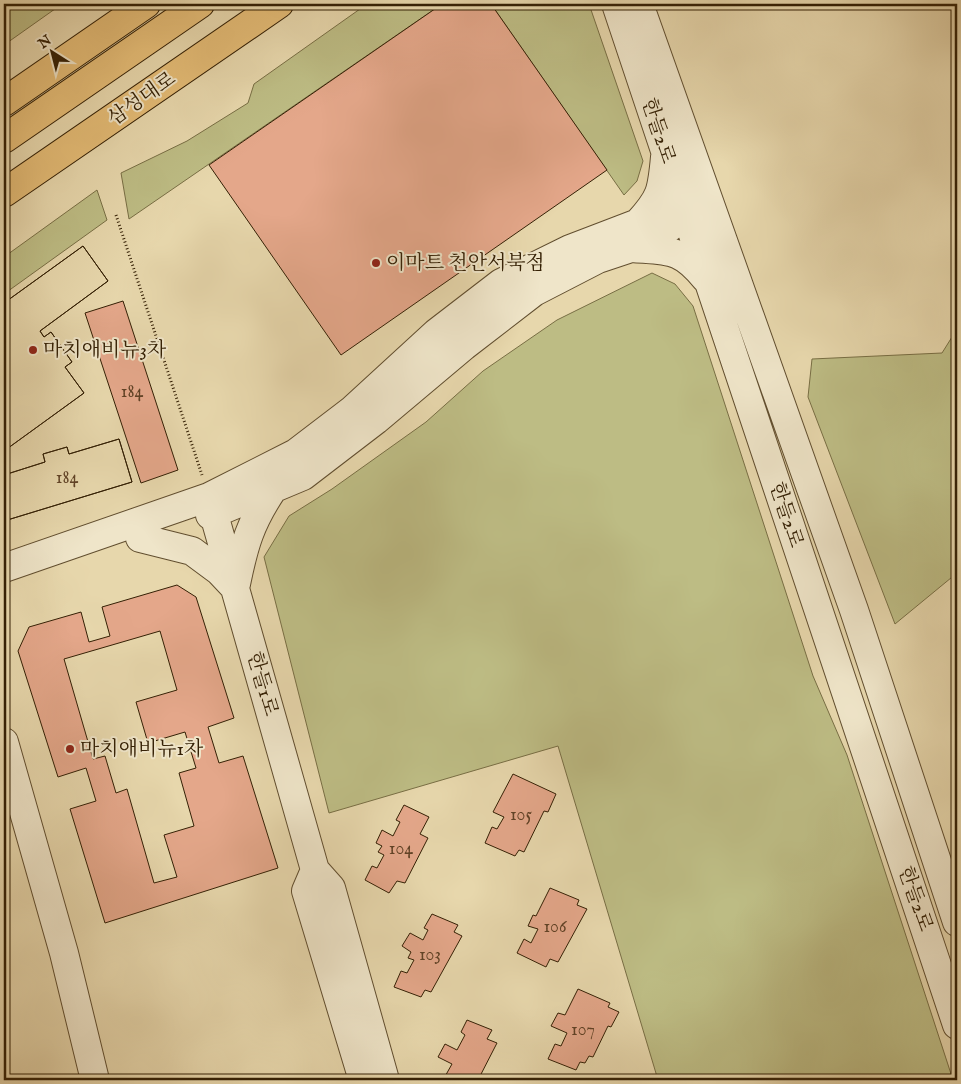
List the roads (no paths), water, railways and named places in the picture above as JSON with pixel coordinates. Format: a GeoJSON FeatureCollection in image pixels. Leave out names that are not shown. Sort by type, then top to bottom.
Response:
{"type":"FeatureCollection","features":[{"type":"Feature","properties":{"kind":"main road"},"geometry":{"type":"LineString","coordinates":[[4,102],[146,4]]}},
{"type":"Feature","properties":{"kind":"main road"},"geometry":{"type":"LineString","coordinates":[[4,139],[200,4]]}},
{"type":"Feature","properties":{"kind":"main road","name":"삼성대로"},"geometry":{"type":"LineString","coordinates":[[4,193],[279,4]]}},
{"type":"Feature","properties":{"kind":"street","name":"한들2로"},"geometry":{"type":"LineString","coordinates":[[616,4],[957,1025]]}},
{"type":"Feature","properties":{"kind":"street","name":"한들2로"},"geometry":{"type":"LineString","coordinates":[[639,4],[712,205],[854,610],[957,922]]}},
{"type":"Feature","properties":{"kind":"street"},"geometry":{"type":"LineString","coordinates":[[5,580],[212,506],[273,489],[303,476],[376,420],[464,346],[534,292],[598,259],[634,235],[656,202],[663,186],[666,153]]}},
{"type":"Feature","properties":{"kind":"street"},"geometry":{"type":"LineString","coordinates":[[5,580],[140,538],[212,506],[296,453],[351,411],[436,333],[501,283],[570,249],[634,235],[652,241],[686,215],[712,205]]}},
{"type":"Feature","properties":{"kind":"street"},"geometry":{"type":"LineString","coordinates":[[634,235],[691,261],[709,283]]}},
{"type":"Feature","properties":{"kind":"street"},"geometry":{"type":"LineString","coordinates":[[235,588],[245,541],[256,514],[273,489]]}},
{"type":"Feature","properties":{"kind":"street","name":"한들1로"},"geometry":{"type":"LineString","coordinates":[[212,506],[315,870],[331,888],[385,1080]]}},
{"type":"Feature","properties":{"kind":"street"},"geometry":{"type":"LineString","coordinates":[[140,538],[192,551],[219,571],[235,588]]}},
{"type":"Feature","properties":{"kind":"street"},"geometry":{"type":"LineString","coordinates":[[4,742],[64,953],[95,1080]]}},
{"type":"Feature","properties":{"kind":"street"},"geometry":{"type":"LineString","coordinates":[[315,870],[306,891],[363,1080]]}},
{"type":"Feature","properties":{"kind":"place","name":"이마트 천안서북점"},"geometry":{"type":"Point","coordinates":[376,263]}},
{"type":"Feature","properties":{"kind":"place","name":"마치애비뉴3차"},"geometry":{"type":"Point","coordinates":[33,350]}},
{"type":"Feature","properties":{"kind":"place","name":"마치애비뉴1차"},"geometry":{"type":"Point","coordinates":[70,749]}}]}
